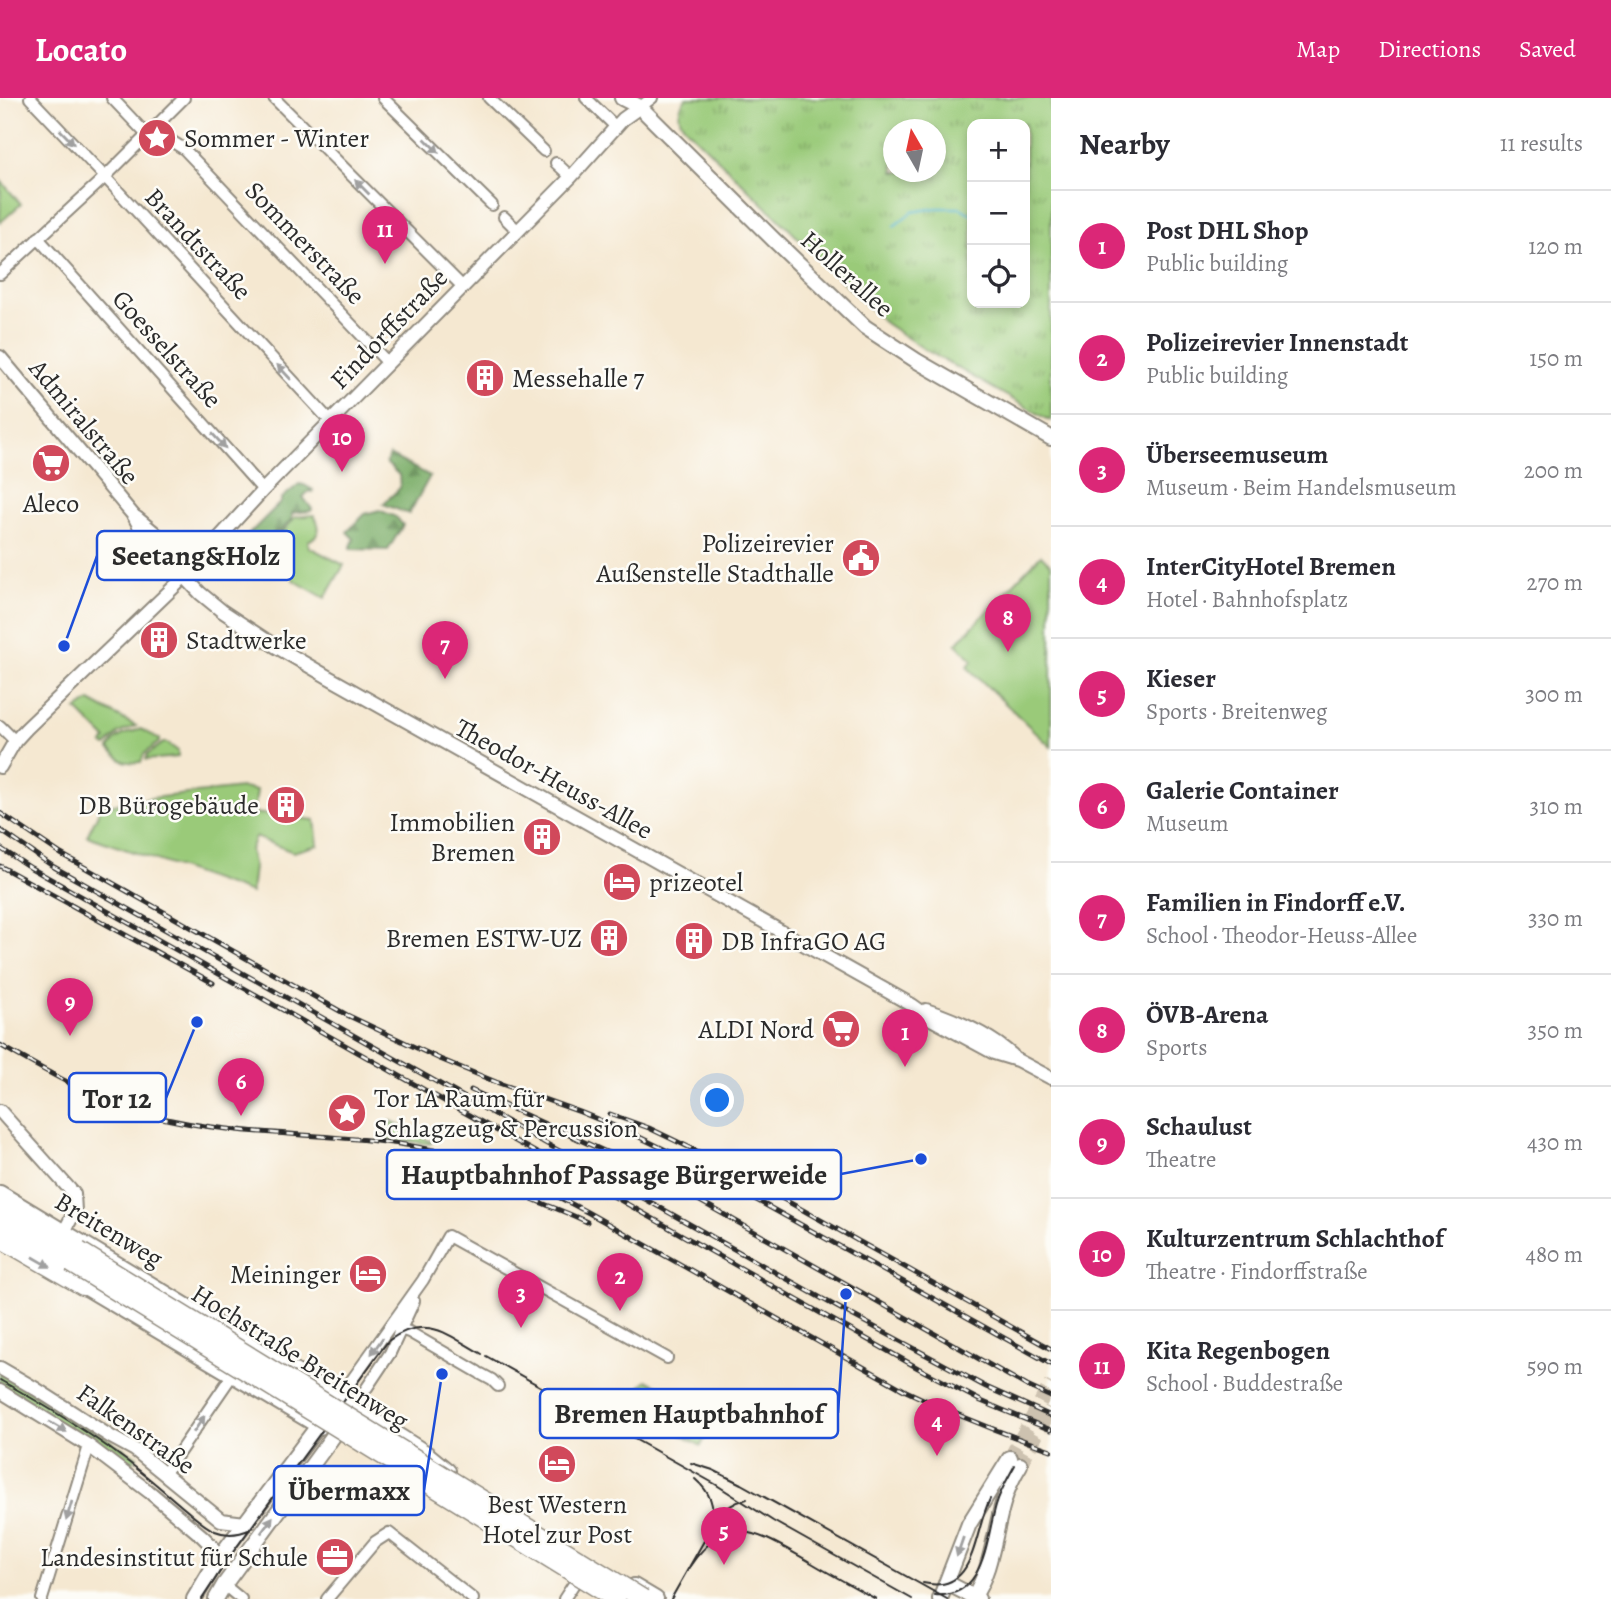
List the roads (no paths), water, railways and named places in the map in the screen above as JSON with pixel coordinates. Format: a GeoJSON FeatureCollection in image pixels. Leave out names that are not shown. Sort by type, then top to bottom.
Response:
{"type":"FeatureCollection","features":[{"type":"Feature","properties":{"kind":"highway","name":"Hochstraße Breitenweg"},"geometry":{"type":"LineString","coordinates":[[0,1205],[75,1257],[616,1599]]}},
{"type":"Feature","properties":{"kind":"highway","name":"Hochstraße Breitenweg"},"geometry":{"type":"LineString","coordinates":[[0,1221],[75,1257],[642,1599]]}},
{"type":"Feature","properties":{"kind":"highway"},"geometry":{"type":"LineString","coordinates":[[0,1238],[83,1286]]}},
{"type":"Feature","properties":{"kind":"main road","name":"Hollerallee"},"geometry":{"type":"LineString","coordinates":[[622,98],[638,103],[865,327],[926,367],[1051,438]]}},
{"type":"Feature","properties":{"kind":"main road","name":"Breitenweg"},"geometry":{"type":"LineString","coordinates":[[0,1193],[340,1398],[426,1453],[447,1470],[656,1599]]}},
{"type":"Feature","properties":{"kind":"main road"},"geometry":{"type":"LineString","coordinates":[[83,1286],[318,1425],[601,1599]]}},
{"type":"Feature","properties":{"kind":"main road"},"geometry":{"type":"LineString","coordinates":[[194,1599],[218,1559],[340,1398]]}},
{"type":"Feature","properties":{"kind":"main road"},"geometry":{"type":"LineString","coordinates":[[216,1599],[354,1407]]}},
{"type":"Feature","properties":{"kind":"main road"},"geometry":{"type":"LineString","coordinates":[[940,1599],[968,1524],[1015,1461],[984,1577],[975,1598],[947,1583]]}},
{"type":"Feature","properties":{"kind":"main road"},"geometry":{"type":"LineString","coordinates":[[433,1496],[451,1483],[447,1470]]}},
{"type":"Feature","properties":{"kind":"street","name":"Brandtstraße"},"geometry":{"type":"LineString","coordinates":[[30,98],[331,422]]}},
{"type":"Feature","properties":{"kind":"street"},"geometry":{"type":"LineString","coordinates":[[112,98],[148,135]]}},
{"type":"Feature","properties":{"kind":"street"},"geometry":{"type":"LineString","coordinates":[[0,274],[105,177],[184,98]]}},
{"type":"Feature","properties":{"kind":"street"},"geometry":{"type":"LineString","coordinates":[[274,98],[463,287]]}},
{"type":"Feature","properties":{"kind":"street"},"geometry":{"type":"LineString","coordinates":[[383,98],[492,205]]}},
{"type":"Feature","properties":{"kind":"street"},"geometry":{"type":"LineString","coordinates":[[489,98],[544,151]]}},
{"type":"Feature","properties":{"kind":"street"},"geometry":{"type":"LineString","coordinates":[[586,98],[616,127]]}},
{"type":"Feature","properties":{"kind":"street"},"geometry":{"type":"LineString","coordinates":[[638,103],[652,98]]}},
{"type":"Feature","properties":{"kind":"street","name":"Findorffstraße"},"geometry":{"type":"LineString","coordinates":[[0,767],[15,741],[26,729],[184,576],[263,490],[518,231],[638,103]]}},
{"type":"Feature","properties":{"kind":"street","name":"Sommerstraße"},"geometry":{"type":"LineString","coordinates":[[156,127],[184,149],[388,363]]}},
{"type":"Feature","properties":{"kind":"street"},"geometry":{"type":"LineString","coordinates":[[555,163],[570,177]]}},
{"type":"Feature","properties":{"kind":"street"},"geometry":{"type":"LineString","coordinates":[[504,217],[518,231]]}},
{"type":"Feature","properties":{"kind":"street","name":"Goesselstraße"},"geometry":{"type":"LineString","coordinates":[[38,238],[263,490]]}},
{"type":"Feature","properties":{"kind":"street","name":"Admiralstraße"},"geometry":{"type":"LineString","coordinates":[[0,357],[134,516],[147,541],[169,568],[184,576]]}},
{"type":"Feature","properties":{"kind":"street","name":"Theodor-Heuss-Allee"},"geometry":{"type":"LineString","coordinates":[[184,576],[222,611],[303,663],[912,1005],[953,1020],[999,1044],[1017,1060],[1051,1078]]}},
{"type":"Feature","properties":{"kind":"street"},"geometry":{"type":"LineString","coordinates":[[0,726],[15,741]]}},
{"type":"Feature","properties":{"kind":"street"},"geometry":{"type":"LineString","coordinates":[[0,1111],[74,1194],[75,1211],[64,1232]]}},
{"type":"Feature","properties":{"kind":"street"},"geometry":{"type":"LineString","coordinates":[[354,1407],[378,1372],[396,1327],[448,1236],[667,1358]]}},
{"type":"Feature","properties":{"kind":"street"},"geometry":{"type":"LineString","coordinates":[[340,1398],[396,1327]]}},
{"type":"Feature","properties":{"kind":"street"},"geometry":{"type":"LineString","coordinates":[[396,1327],[480,1373],[498,1386]]}},
{"type":"Feature","properties":{"kind":"street","name":"Falkenstraße"},"geometry":{"type":"LineString","coordinates":[[0,1368],[135,1450],[221,1520],[245,1523]]}},
{"type":"Feature","properties":{"kind":"street"},"geometry":{"type":"LineString","coordinates":[[165,1474],[233,1374]]}},
{"type":"Feature","properties":{"kind":"street","name":"Falkenstraße"},"geometry":{"type":"LineString","coordinates":[[0,1391],[89,1446],[152,1494],[202,1536],[212,1546],[218,1559]]}},
{"type":"Feature","properties":{"kind":"street"},"geometry":{"type":"LineString","coordinates":[[42,1599],[89,1446]]}},
{"type":"Feature","properties":{"kind":"street"},"geometry":{"type":"LineString","coordinates":[[327,1599],[375,1542],[389,1533],[472,1599]]}},
{"type":"Feature","properties":{"kind":"street"},"geometry":{"type":"LineString","coordinates":[[564,1599],[583,1571],[590,1566],[599,1565]]}},
{"type":"Feature","properties":{"kind":"street"},"geometry":{"type":"LineString","coordinates":[[224,1585],[241,1599]]}},
{"type":"Feature","properties":{"kind":"waterway"},"geometry":{"type":"LineString","coordinates":[[894,226],[912,212],[936,208],[961,208],[967,212]]}},
{"type":"Feature","properties":{"kind":"tunnel"},"geometry":{"type":"LineString","coordinates":[[1010,1458],[1051,1383]]}},
{"type":"Feature","properties":{"kind":"tunnel"},"geometry":{"type":"LineString","coordinates":[[1020,1465],[1051,1409]]}},
{"type":"Feature","properties":{"kind":"tram line"},"geometry":{"type":"LineString","coordinates":[[202,1599],[233,1552],[388,1341],[402,1333],[425,1328],[447,1334],[482,1354]]}},
{"type":"Feature","properties":{"kind":"tram line"},"geometry":{"type":"LineString","coordinates":[[486,1356],[715,1484],[773,1521],[912,1599]]}},
{"type":"Feature","properties":{"kind":"tram line"},"geometry":{"type":"LineString","coordinates":[[0,1380],[65,1418],[112,1450],[211,1529],[229,1534],[251,1529]]}},
{"type":"Feature","properties":{"kind":"tram line"},"geometry":{"type":"LineString","coordinates":[[691,1463],[741,1484],[947,1599]]}},
{"type":"Feature","properties":{"kind":"tram line"},"geometry":{"type":"LineString","coordinates":[[935,1595],[952,1594],[974,1577],[981,1564],[998,1500],[1015,1465]]}},
{"type":"Feature","properties":{"kind":"tram line"},"geometry":{"type":"LineString","coordinates":[[695,1479],[705,1489],[710,1500],[713,1512],[711,1525]]}},
{"type":"Feature","properties":{"kind":"tram line"},"geometry":{"type":"LineString","coordinates":[[671,1599],[717,1518],[730,1506],[747,1499]]}},
{"type":"Feature","properties":{"kind":"tram line"},"geometry":{"type":"LineString","coordinates":[[923,1583],[941,1584],[954,1580],[963,1570],[976,1543],[990,1499]]}},
{"type":"Feature","properties":{"kind":"tram line"},"geometry":{"type":"LineString","coordinates":[[690,1566],[717,1538],[744,1532],[772,1541],[876,1599]]}},
{"type":"Feature","properties":{"kind":"railway"},"geometry":{"type":"LineString","coordinates":[[0,813],[61,854],[347,1015],[440,1059],[580,1112],[674,1154],[1051,1364]]}},
{"type":"Feature","properties":{"kind":"railway"},"geometry":{"type":"LineString","coordinates":[[0,830],[54,867],[837,1307],[986,1387],[1051,1416]]}},
{"type":"Feature","properties":{"kind":"railway"},"geometry":{"type":"LineString","coordinates":[[0,848],[31,868],[918,1368],[981,1401],[1051,1430]]}},
{"type":"Feature","properties":{"kind":"railway"},"geometry":{"type":"LineString","coordinates":[[0,866],[213,983]]}},
{"type":"Feature","properties":{"kind":"railway"},"geometry":{"type":"LineString","coordinates":[[0,1045],[94,1095],[154,1116],[228,1129],[413,1146],[450,1154],[503,1171],[587,1212],[906,1391],[977,1423],[1051,1450]]}},
{"type":"Feature","properties":{"kind":"railway"},"geometry":{"type":"LineString","coordinates":[[471,1090],[628,1162],[1051,1397]]}},
{"type":"Feature","properties":{"kind":"railway"},"geometry":{"type":"LineString","coordinates":[[610,1114],[649,1128],[703,1154],[1051,1349]]}},
{"type":"Feature","properties":{"kind":"railway"},"geometry":{"type":"LineString","coordinates":[[396,1158],[468,1175],[587,1222]]}},
{"type":"Feature","properties":{"kind":"place","name":"Sommer - Winter"},"geometry":{"type":"Point","coordinates":[157,138]}},
{"type":"Feature","properties":{"kind":"place","name":"Kita Regenbogen"},"geometry":{"type":"Point","coordinates":[385,264]}},
{"type":"Feature","properties":{"kind":"place","name":"Messehalle 7"},"geometry":{"type":"Point","coordinates":[485,378]}},
{"type":"Feature","properties":{"kind":"place","name":"Aleco"},"geometry":{"type":"Point","coordinates":[51,463]}},
{"type":"Feature","properties":{"kind":"place","name":"Kulturzentrum Schlachthof"},"geometry":{"type":"Point","coordinates":[342,472]}},
{"type":"Feature","properties":{"kind":"place","name":"Polizeirevier Außenstelle Stadthalle"},"geometry":{"type":"Point","coordinates":[861,558]}},
{"type":"Feature","properties":{"kind":"place","name":"Stadtwerke"},"geometry":{"type":"Point","coordinates":[159,640]}},
{"type":"Feature","properties":{"kind":"place","name":"Seetang&Holz"},"geometry":{"type":"Point","coordinates":[64,646]}},
{"type":"Feature","properties":{"kind":"place","name":"ÖVB-Arena"},"geometry":{"type":"Point","coordinates":[1008,652]}},
{"type":"Feature","properties":{"kind":"place","name":"Familien in Findorff e.V."},"geometry":{"type":"Point","coordinates":[445,679]}},
{"type":"Feature","properties":{"kind":"place","name":"DB Bürogebäude"},"geometry":{"type":"Point","coordinates":[286,805]}},
{"type":"Feature","properties":{"kind":"place","name":"Immobilien Bremen"},"geometry":{"type":"Point","coordinates":[542,837]}},
{"type":"Feature","properties":{"kind":"place","name":"prizeotel"},"geometry":{"type":"Point","coordinates":[622,882]}},
{"type":"Feature","properties":{"kind":"place","name":"Bremen ESTW-UZ"},"geometry":{"type":"Point","coordinates":[609,938]}},
{"type":"Feature","properties":{"kind":"place","name":"DB InfraGO AG"},"geometry":{"type":"Point","coordinates":[694,941]}},
{"type":"Feature","properties":{"kind":"place","name":"Tor 12"},"geometry":{"type":"Point","coordinates":[197,1022]}},
{"type":"Feature","properties":{"kind":"place","name":"ALDI Nord"},"geometry":{"type":"Point","coordinates":[841,1029]}},
{"type":"Feature","properties":{"kind":"place","name":"Schaulust"},"geometry":{"type":"Point","coordinates":[70,1036]}},
{"type":"Feature","properties":{"kind":"place","name":"Post DHL Shop"},"geometry":{"type":"Point","coordinates":[905,1067]}},
{"type":"Feature","properties":{"kind":"place","name":"Tor 1A Raum für Schlagzeug & Percussion"},"geometry":{"type":"Point","coordinates":[347,1113]}},
{"type":"Feature","properties":{"kind":"place","name":"Galerie Container"},"geometry":{"type":"Point","coordinates":[241,1116]}},
{"type":"Feature","properties":{"kind":"place","name":"Hauptbahnhof Passage Bürgerweide"},"geometry":{"type":"Point","coordinates":[921,1159]}},
{"type":"Feature","properties":{"kind":"place","name":"Meininger"},"geometry":{"type":"Point","coordinates":[368,1274]}},
{"type":"Feature","properties":{"kind":"place","name":"Bremen Hauptbahnhof"},"geometry":{"type":"Point","coordinates":[846,1294]}},
{"type":"Feature","properties":{"kind":"place","name":"Polizeirevier Innenstadt"},"geometry":{"type":"Point","coordinates":[620,1311]}},
{"type":"Feature","properties":{"kind":"place","name":"Überseemuseum"},"geometry":{"type":"Point","coordinates":[521,1328]}},
{"type":"Feature","properties":{"kind":"place","name":"Übermaxx"},"geometry":{"type":"Point","coordinates":[442,1374]}},
{"type":"Feature","properties":{"kind":"place","name":"InterCityHotel Bremen"},"geometry":{"type":"Point","coordinates":[937,1456]}},
{"type":"Feature","properties":{"kind":"place","name":"Best Western Hotel zur Post"},"geometry":{"type":"Point","coordinates":[557,1464]}},
{"type":"Feature","properties":{"kind":"place","name":"Landesinstitut für Schule"},"geometry":{"type":"Point","coordinates":[335,1557]}},
{"type":"Feature","properties":{"kind":"place","name":"Kieser"},"geometry":{"type":"Point","coordinates":[724,1565]}}]}
